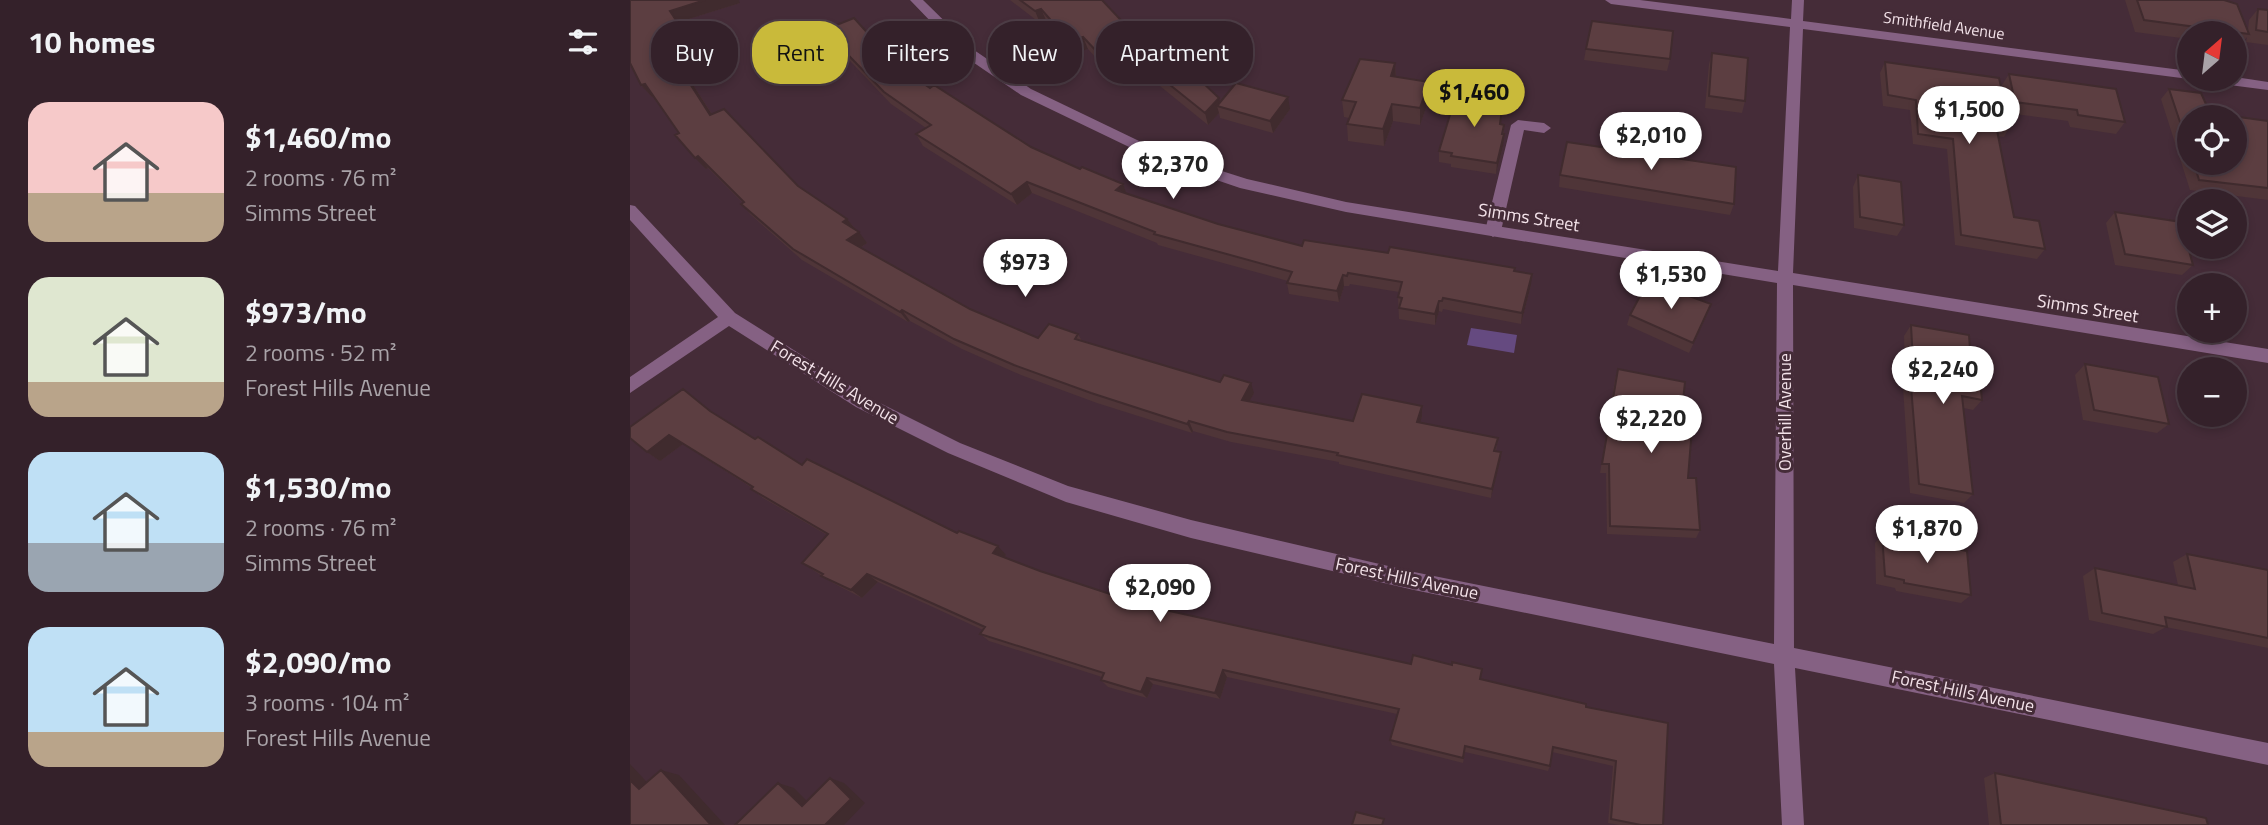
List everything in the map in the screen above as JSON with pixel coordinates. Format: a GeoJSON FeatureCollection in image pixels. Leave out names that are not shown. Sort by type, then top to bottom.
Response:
{"type":"FeatureCollection","features":[{"type":"Feature","properties":{"kind":"street","name":"Simms Street"},"geometry":{"type":"LineString","coordinates":[[916,0],[969,53],[1026,92],[1157,155],[1258,187],[1346,207],[2268,356]]}},
{"type":"Feature","properties":{"kind":"street","name":"Smithfield Avenue"},"geometry":{"type":"LineString","coordinates":[[1611,0],[2177,73]]}},
{"type":"Feature","properties":{"kind":"street","name":"Overhill Avenue"},"geometry":{"type":"LineString","coordinates":[[1793,825],[1784,654],[1785,279],[1798,0]]}},
{"type":"Feature","properties":{"kind":"street"},"geometry":{"type":"LineString","coordinates":[[2247,83],[2268,86]]}},
{"type":"Feature","properties":{"kind":"street"},"geometry":{"type":"LineString","coordinates":[[1493,231],[1518,125],[1544,128]]}},
{"type":"Feature","properties":{"kind":"street","name":"Forest Hills Avenue"},"geometry":{"type":"LineString","coordinates":[[630,210],[729,318],[862,402],[954,447],[1066,494],[1191,529],[1414,581],[2268,754]]}},
{"type":"Feature","properties":{"kind":"street"},"geometry":{"type":"LineString","coordinates":[[630,386],[729,318]]}},
{"type":"Feature","properties":{"kind":"shaded area"},"geometry":{"type":"Polygon","coordinates":[[[1471,328],[1517,335],[1514,353],[1467,345],[1471,328]]]}},
{"type":"Feature","properties":{"kind":"building"},"geometry":{"type":"Polygon","coordinates":[[[630,0],[705,0],[670,11],[677,21],[651,21],[651,84],[690,84],[710,115],[724,109],[798,186],[847,219],[843,222],[859,232],[847,240],[970,309],[1038,338],[1049,324],[1078,334],[1075,339],[1220,382],[1224,375],[1251,383],[1242,400],[1353,421],[1362,394],[1422,406],[1417,422],[1498,438],[1494,451],[1501,452],[1492,489],[1337,455],[1338,453],[1227,432],[1189,421],[1187,424],[1014,365],[954,339],[902,310],[900,312],[793,249],[741,204],[744,202],[698,156],[695,158],[675,135],[679,133],[645,84],[641,85],[630,63],[630,0]]]}},
{"type":"Feature","properties":{"kind":"building"},"geometry":{"type":"Polygon","coordinates":[[[1020,0],[1102,0],[1122,21],[1096,21],[1096,51],[1082,37],[1082,21],[1052,21],[1041,9],[1035,11],[1020,0]]]}},
{"type":"Feature","properties":{"kind":"building"},"geometry":{"type":"Polygon","coordinates":[[[2137,0],[2224,0],[2237,4],[2244,21],[2177,21],[2177,24],[2144,20],[2137,0]]]}},
{"type":"Feature","properties":{"kind":"building"},"geometry":{"type":"Polygon","coordinates":[[[2258,9],[2268,10],[2268,32],[2256,30],[2258,9]]]}},
{"type":"Feature","properties":{"kind":"building"},"geometry":{"type":"Polygon","coordinates":[[[854,18],[862,27],[862,69],[848,55],[846,21],[854,18]]]}},
{"type":"Feature","properties":{"kind":"building"},"geometry":{"type":"Polygon","coordinates":[[[1592,21],[1673,31],[1670,59],[1586,49],[1592,21]]]}},
{"type":"Feature","properties":{"kind":"building"},"geometry":{"type":"Polygon","coordinates":[[[1712,53],[1748,58],[1745,101],[1709,96],[1712,53]]]}},
{"type":"Feature","properties":{"kind":"building"},"geometry":{"type":"Polygon","coordinates":[[[1360,59],[1395,63],[1391,76],[1429,82],[1420,108],[1392,104],[1383,129],[1347,124],[1356,102],[1342,100],[1360,59]]]}},
{"type":"Feature","properties":{"kind":"building"},"geometry":{"type":"Polygon","coordinates":[[[1885,62],[1999,78],[2010,126],[1996,125],[2014,217],[2039,221],[2045,249],[1961,235],[1953,139],[1918,134],[1916,100],[1888,95],[1885,62]]]}},
{"type":"Feature","properties":{"kind":"building"},"geometry":{"type":"Polygon","coordinates":[[[2009,74],[2116,89],[2125,122],[2078,115],[2077,110],[2015,102],[2009,74]]]}},
{"type":"Feature","properties":{"kind":"building"},"geometry":{"type":"Polygon","coordinates":[[[876,84],[924,84],[930,88],[934,85],[1031,147],[1080,169],[1082,167],[1123,184],[1116,190],[1218,224],[1302,246],[1304,240],[1388,253],[1390,247],[1515,268],[1514,271],[1532,274],[1522,313],[1443,298],[1439,301],[1435,314],[1399,308],[1402,298],[1398,297],[1402,282],[1348,273],[1347,276],[1343,275],[1337,291],[1287,283],[1292,272],[1154,234],[1155,232],[1027,182],[1011,194],[916,134],[931,125],[876,84]]]}},
{"type":"Feature","properties":{"kind":"building"},"geometry":{"type":"Polygon","coordinates":[[[1169,84],[1204,84],[1219,98],[1205,113],[1169,84]]]}},
{"type":"Feature","properties":{"kind":"building"},"geometry":{"type":"Polygon","coordinates":[[[1235,84],[1288,97],[1270,121],[1217,106],[1235,84]]]}},
{"type":"Feature","properties":{"kind":"building"},"geometry":{"type":"Polygon","coordinates":[[[2169,89],[2201,93],[2206,105],[2177,105],[2177,113],[2169,89]]]}},
{"type":"Feature","properties":{"kind":"building"},"geometry":{"type":"Polygon","coordinates":[[[1456,95],[1503,101],[1500,124],[1504,125],[1504,134],[1497,163],[1451,156],[1452,153],[1439,151],[1456,95]]]}},
{"type":"Feature","properties":{"kind":"building"},"geometry":{"type":"Polygon","coordinates":[[[2247,118],[2268,121],[2268,188],[2199,180],[2198,175],[2247,175],[2247,118]]]}},
{"type":"Feature","properties":{"kind":"building"},"geometry":{"type":"Polygon","coordinates":[[[1567,142],[1736,167],[1734,204],[1560,175],[1567,142]]]}},
{"type":"Feature","properties":{"kind":"building"},"geometry":{"type":"Polygon","coordinates":[[[1858,175],[1901,182],[1904,225],[1860,217],[1858,175]]]}},
{"type":"Feature","properties":{"kind":"building"},"geometry":{"type":"Polygon","coordinates":[[[2115,212],[2177,221],[2177,259],[2191,259],[2193,265],[2125,254],[2115,212]]]}},
{"type":"Feature","properties":{"kind":"building"},"geometry":{"type":"Polygon","coordinates":[[[1648,281],[1711,304],[1693,343],[1630,315],[1648,281]]]}},
{"type":"Feature","properties":{"kind":"building"},"geometry":{"type":"Polygon","coordinates":[[[1911,325],[1969,335],[1970,349],[1977,350],[1982,400],[1962,396],[1973,494],[1919,484],[1909,362],[1913,362],[1911,325]]]}},
{"type":"Feature","properties":{"kind":"building"},"geometry":{"type":"Polygon","coordinates":[[[2085,364],[2158,377],[2169,424],[2094,410],[2085,364]]]}},
{"type":"Feature","properties":{"kind":"building"},"geometry":{"type":"Polygon","coordinates":[[[1618,369],[1685,382],[1683,401],[1694,403],[1688,478],[1696,478],[1700,530],[1610,526],[1609,464],[1602,464],[1618,369]]]}},
{"type":"Feature","properties":{"kind":"building"},"geometry":{"type":"Polygon","coordinates":[[[683,389],[710,411],[802,465],[807,459],[957,533],[959,531],[998,546],[993,553],[1040,571],[1110,594],[1111,591],[1166,606],[1165,610],[1411,664],[1413,655],[1482,669],[1480,679],[1586,704],[1586,707],[1668,723],[1663,825],[1641,825],[1611,819],[1616,761],[1553,747],[1550,766],[1465,746],[1463,758],[1390,740],[1399,709],[1223,670],[1215,693],[1147,678],[1141,692],[1101,680],[1104,673],[980,634],[985,627],[867,574],[851,590],[821,576],[823,574],[802,563],[828,534],[751,489],[753,487],[669,435],[647,452],[630,438],[630,427],[683,389]]]}},
{"type":"Feature","properties":{"kind":"building"},"geometry":{"type":"Polygon","coordinates":[[[1882,535],[1967,551],[1971,595],[1904,583],[1904,580],[1885,576],[1882,535]]]}},
{"type":"Feature","properties":{"kind":"building"},"geometry":{"type":"Polygon","coordinates":[[[2187,554],[2268,570],[2268,638],[2165,617],[2167,627],[2102,613],[2095,568],[2195,589],[2187,554]]]}},
{"type":"Feature","properties":{"kind":"building"},"geometry":{"type":"Polygon","coordinates":[[[661,770],[711,825],[630,825],[630,780],[639,789],[661,770]]]}},
{"type":"Feature","properties":{"kind":"building"},"geometry":{"type":"Polygon","coordinates":[[[1995,773],[2206,818],[2208,825],[2001,825],[1995,773]]]}},
{"type":"Feature","properties":{"kind":"building"},"geometry":{"type":"Polygon","coordinates":[[[830,778],[851,799],[825,825],[735,825],[778,783],[802,806],[830,778]]]}},
{"type":"Feature","properties":{"kind":"building"},"geometry":{"type":"Polygon","coordinates":[[[1356,812],[1384,819],[1382,825],[1352,825],[1356,812]]]}}]}
